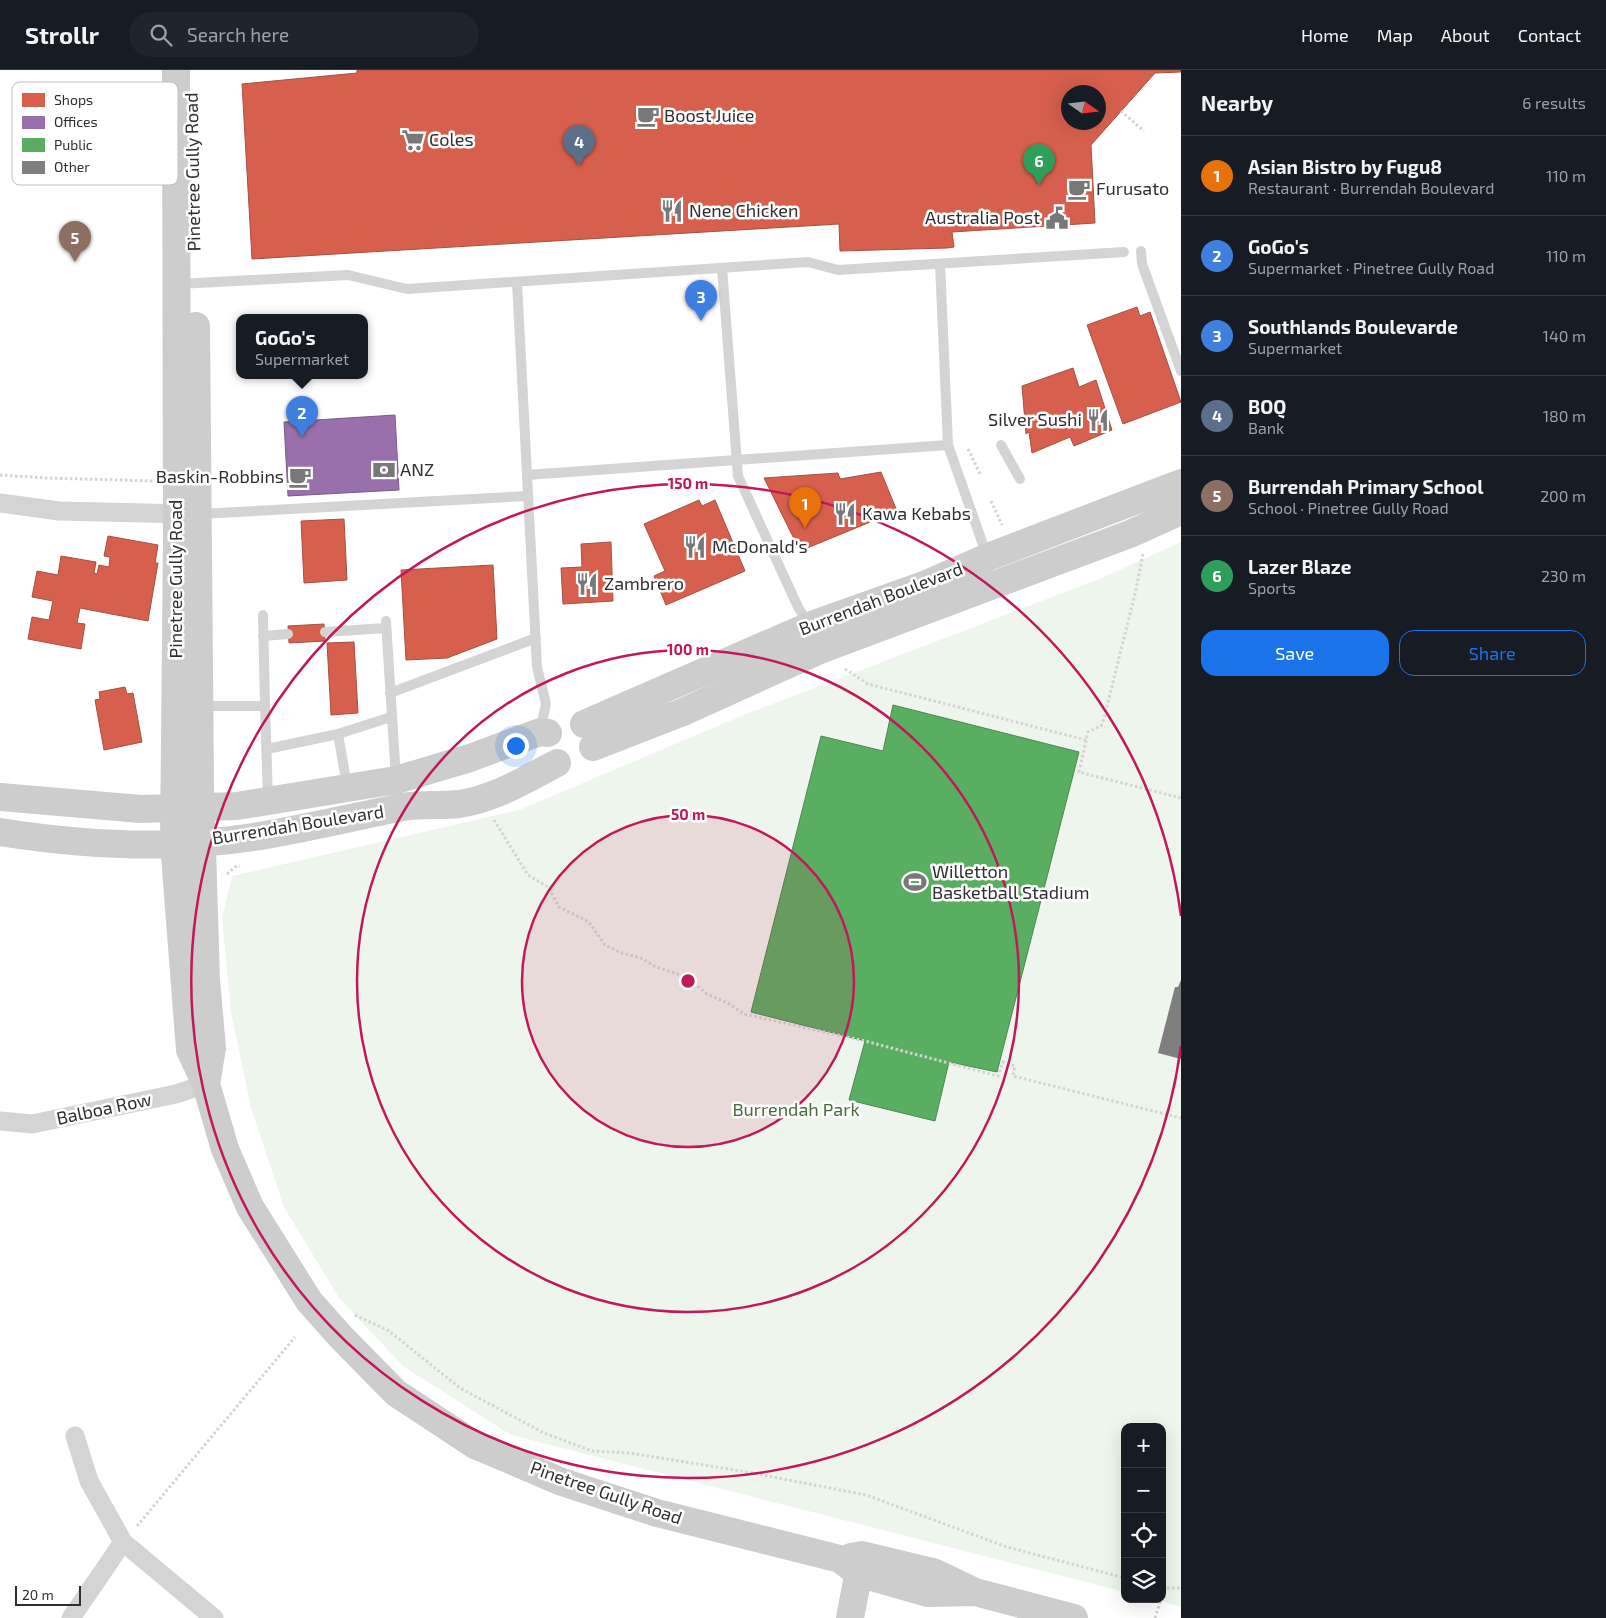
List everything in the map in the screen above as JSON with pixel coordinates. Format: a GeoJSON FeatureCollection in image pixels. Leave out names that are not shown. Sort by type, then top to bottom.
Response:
{"type":"FeatureCollection","features":[{"type":"Feature","properties":{"kind":"main road","name":"Pinetree Gully Road"},"geometry":{"type":"LineString","coordinates":[[192,70],[186,283],[187,705],[174,809],[174,843],[190,1050],[206,1084],[225,1149],[250,1207],[309,1301],[342,1338],[396,1393],[475,1445],[562,1482],[657,1513],[864,1565],[933,1572],[975,1592],[1074,1618]]}},
{"type":"Feature","properties":{"kind":"main road","name":"Pinetree Gully Road"},"geometry":{"type":"LineString","coordinates":[[178,113],[186,283]]}},
{"type":"Feature","properties":{"kind":"main road","name":"Burrendah Boulevard"},"geometry":{"type":"LineString","coordinates":[[992,570],[1181,483]]}},
{"type":"Feature","properties":{"kind":"main road","name":"Burrendah Boulevard"},"geometry":{"type":"LineString","coordinates":[[588,735],[714,699],[815,638],[924,585],[992,570],[1130,534],[1181,511]]}},
{"type":"Feature","properties":{"kind":"main road","name":"Burrendah Boulevard"},"geometry":{"type":"LineString","coordinates":[[588,735],[704,671],[815,638]]}},
{"type":"Feature","properties":{"kind":"main road"},"geometry":{"type":"LineString","coordinates":[[704,671],[714,699]]}},
{"type":"Feature","properties":{"kind":"main road","name":"Pinetree Gully Road"},"geometry":{"type":"LineString","coordinates":[[187,705],[201,808],[203,841],[206,980],[212,1048],[206,1084]]}},
{"type":"Feature","properties":{"kind":"main road"},"geometry":{"type":"LineString","coordinates":[[578,720],[588,735],[584,761],[577,765],[569,766],[557,763],[547,750],[544,733],[557,722],[578,720]]}},
{"type":"Feature","properties":{"kind":"main road","name":"Burrendah Boulevard"},"geometry":{"type":"LineString","coordinates":[[0,797],[72,804],[174,809],[268,801],[396,780],[544,733]]}},
{"type":"Feature","properties":{"kind":"main road","name":"Burrendah Boulevard"},"geometry":{"type":"LineString","coordinates":[[0,832],[119,844],[174,843],[252,837],[348,820],[404,807],[460,804],[486,797],[520,783],[557,763]]}},
{"type":"Feature","properties":{"kind":"main road"},"geometry":{"type":"LineString","coordinates":[[850,1618],[864,1565]]}},
{"type":"Feature","properties":{"kind":"main road"},"geometry":{"type":"LineString","coordinates":[[864,1565],[867,1618]]}},
{"type":"Feature","properties":{"kind":"street"},"geometry":{"type":"LineString","coordinates":[[0,503],[59,511],[188,514]]}},
{"type":"Feature","properties":{"kind":"street","name":"Balboa Row"},"geometry":{"type":"LineString","coordinates":[[0,1121],[32,1124],[176,1094],[206,1084]]}},
{"type":"Feature","properties":{"kind":"street"},"geometry":{"type":"LineString","coordinates":[[75,1436],[89,1481],[123,1542],[214,1618]]}},
{"type":"Feature","properties":{"kind":"street"},"geometry":{"type":"LineString","coordinates":[[70,1618],[123,1542]]}},
{"type":"Feature","properties":{"kind":"lane"},"geometry":{"type":"LineString","coordinates":[[1141,251],[1142,264],[1181,371]]}},
{"type":"Feature","properties":{"kind":"lane"},"geometry":{"type":"LineString","coordinates":[[186,283],[348,275],[407,289],[808,262],[838,270],[1124,252]]}},
{"type":"Feature","properties":{"kind":"lane"},"geometry":{"type":"LineString","coordinates":[[940,264],[948,445],[992,570]]}},
{"type":"Feature","properties":{"kind":"lane"},"geometry":{"type":"LineString","coordinates":[[722,268],[738,476],[798,607],[815,638]]}},
{"type":"Feature","properties":{"kind":"lane"},"geometry":{"type":"LineString","coordinates":[[517,282],[536,638],[538,667],[546,704],[544,733]]}},
{"type":"Feature","properties":{"kind":"lane"},"geometry":{"type":"LineString","coordinates":[[528,475],[948,445]]}},
{"type":"Feature","properties":{"kind":"lane"},"geometry":{"type":"LineString","coordinates":[[1002,445],[1020,480]]}},
{"type":"Feature","properties":{"kind":"lane"},"geometry":{"type":"LineString","coordinates":[[188,514],[528,496]]}},
{"type":"Feature","properties":{"kind":"lane"},"geometry":{"type":"LineString","coordinates":[[263,615],[268,801]]}},
{"type":"Feature","properties":{"kind":"lane"},"geometry":{"type":"LineString","coordinates":[[325,632],[386,625],[396,780]]}},
{"type":"Feature","properties":{"kind":"lane"},"geometry":{"type":"LineString","coordinates":[[263,636],[288,634]]}},
{"type":"Feature","properties":{"kind":"lane"},"geometry":{"type":"LineString","coordinates":[[390,693],[536,638]]}},
{"type":"Feature","properties":{"kind":"lane"},"geometry":{"type":"LineString","coordinates":[[187,705],[265,706]]}},
{"type":"Feature","properties":{"kind":"lane"},"geometry":{"type":"LineString","coordinates":[[266,749],[338,734],[391,717]]}},
{"type":"Feature","properties":{"kind":"lane"},"geometry":{"type":"LineString","coordinates":[[338,734],[348,789]]}},
{"type":"Feature","properties":{"kind":"path"},"geometry":{"type":"LineString","coordinates":[[1122,111],[1144,131]]}},
{"type":"Feature","properties":{"kind":"path"},"geometry":{"type":"LineString","coordinates":[[0,475],[141,482],[157,480]]}},
{"type":"Feature","properties":{"kind":"path"},"geometry":{"type":"LineString","coordinates":[[991,501],[1002,526]]}},
{"type":"Feature","properties":{"kind":"path"},"geometry":{"type":"LineString","coordinates":[[1143,553],[1135,594],[1104,718],[1101,726],[1088,732],[1078,772],[1181,798]]}},
{"type":"Feature","properties":{"kind":"path"},"geometry":{"type":"LineString","coordinates":[[844,669],[868,684],[1086,740]]}},
{"type":"Feature","properties":{"kind":"path"},"geometry":{"type":"LineString","coordinates":[[486,797],[497,825],[528,875],[548,887],[559,907],[589,922],[605,945],[621,953],[641,958],[656,967],[687,977],[707,994],[728,1003],[744,1014],[865,1041],[998,1076],[1003,1062],[1015,1066],[1013,1076],[1181,1118]]}},
{"type":"Feature","properties":{"kind":"path"},"geometry":{"type":"LineString","coordinates":[[222,878],[235,867],[244,865]]}},
{"type":"Feature","properties":{"kind":"path"},"geometry":{"type":"LineString","coordinates":[[347,1311],[389,1331],[460,1388],[544,1433],[592,1451],[630,1454],[747,1472],[866,1495],[1007,1547],[1121,1577]]}},
{"type":"Feature","properties":{"kind":"path"},"geometry":{"type":"LineString","coordinates":[[123,1542],[295,1336]]}},
{"type":"Feature","properties":{"kind":"path"},"geometry":{"type":"LineString","coordinates":[[1166,1588],[1181,1588]]}},
{"type":"Feature","properties":{"kind":"path"},"geometry":{"type":"LineString","coordinates":[[1155,1618],[1160,1603]]}},
{"type":"Feature","properties":{"kind":"green space","name":"Burrendah Park"},"geometry":{"type":"Polygon","coordinates":[[[1181,542],[1181,1607],[1166,1603],[1166,1423],[1121,1423],[1121,1591],[511,1435],[404,1367],[339,1298],[284,1207],[251,1108],[231,1012],[222,918],[232,876],[519,810],[746,714],[1104,577],[1181,542]]]}},
{"type":"Feature","properties":{"kind":"building: Shops"},"geometry":{"type":"Polygon","coordinates":[[[357,70],[1181,70],[1181,72],[1155,73],[1106,128],[1106,85],[1061,85],[1061,130],[1104,130],[1091,145],[1095,223],[952,232],[954,247],[947,248],[840,251],[839,224],[252,259],[242,84],[357,73],[357,70]]]}},
{"type":"Feature","properties":{"kind":"building: Shops"},"geometry":{"type":"Polygon","coordinates":[[[1137,307],[1140,316],[1150,312],[1181,402],[1123,424],[1087,325],[1137,307]]]}},
{"type":"Feature","properties":{"kind":"building: Shops"},"geometry":{"type":"Polygon","coordinates":[[[1073,368],[1079,387],[1096,380],[1112,430],[1074,446],[1070,437],[1032,453],[1029,432],[1026,434],[1022,386],[1073,368]]]}},
{"type":"Feature","properties":{"kind":"building: Shops"},"geometry":{"type":"Polygon","coordinates":[[[881,472],[897,511],[800,551],[764,478],[838,473],[840,479],[881,472]]]}},
{"type":"Feature","properties":{"kind":"building: Shops","name":"McDonald's"},"geometry":{"type":"Polygon","coordinates":[[[699,500],[702,506],[715,500],[745,571],[666,605],[654,576],[665,571],[644,524],[699,500]]]}},
{"type":"Feature","properties":{"kind":"building: Shops"},"geometry":{"type":"Polygon","coordinates":[[[344,519],[347,580],[304,583],[301,521],[344,519]]]}},
{"type":"Feature","properties":{"kind":"building: Shops"},"geometry":{"type":"Polygon","coordinates":[[[108,536],[158,545],[155,563],[158,563],[148,621],[80,608],[77,623],[85,624],[81,649],[28,639],[32,617],[49,620],[53,601],[32,597],[37,571],[58,575],[61,556],[96,562],[94,573],[97,574],[99,565],[109,567],[110,557],[104,556],[108,536]]]}},
{"type":"Feature","properties":{"kind":"building: Shops","name":"Zambrero"},"geometry":{"type":"Polygon","coordinates":[[[611,542],[613,601],[563,604],[561,568],[582,567],[581,544],[611,542]]]}},
{"type":"Feature","properties":{"kind":"building: Shops"},"geometry":{"type":"Polygon","coordinates":[[[493,565],[497,639],[447,658],[406,660],[401,570],[493,565]]]}},
{"type":"Feature","properties":{"kind":"building: Shops"},"geometry":{"type":"Polygon","coordinates":[[[324,624],[325,641],[289,643],[288,626],[324,624]]]}},
{"type":"Feature","properties":{"kind":"building: Shops"},"geometry":{"type":"Polygon","coordinates":[[[354,642],[358,713],[331,715],[327,643],[354,642]]]}},
{"type":"Feature","properties":{"kind":"building: Shops"},"geometry":{"type":"Polygon","coordinates":[[[125,687],[127,694],[133,693],[142,742],[104,750],[95,700],[100,699],[99,692],[125,687]]]}},
{"type":"Feature","properties":{"kind":"building: Offices"},"geometry":{"type":"Polygon","coordinates":[[[395,415],[399,490],[288,496],[284,422],[395,415]]]}},
{"type":"Feature","properties":{"kind":"building: Public","name":"Willetton Basketball Stadium"},"geometry":{"type":"Polygon","coordinates":[[[893,705],[1079,752],[997,1072],[949,1062],[935,1121],[849,1100],[865,1041],[751,1012],[821,736],[883,751],[893,705]]]}},
{"type":"Feature","properties":{"kind":"building: Other"},"geometry":{"type":"Polygon","coordinates":[[[1181,980],[1181,1059],[1158,1053],[1175,987],[1178,987],[1181,980]]]}},
{"type":"Feature","properties":{"kind":"place","name":"Boost Juice"},"geometry":{"type":"Point","coordinates":[648,116]}},
{"type":"Feature","properties":{"kind":"place","name":"Coles"},"geometry":{"type":"Point","coordinates":[413,140]}},
{"type":"Feature","properties":{"kind":"place","name":"BOQ"},"geometry":{"type":"Point","coordinates":[579,166]}},
{"type":"Feature","properties":{"kind":"place","name":"Lazer Blaze"},"geometry":{"type":"Point","coordinates":[1039,185]}},
{"type":"Feature","properties":{"kind":"place","name":"Furusato"},"geometry":{"type":"Point","coordinates":[1079,189]}},
{"type":"Feature","properties":{"kind":"place","name":"Nene Chicken"},"geometry":{"type":"Point","coordinates":[672,211]}},
{"type":"Feature","properties":{"kind":"place","name":"Australia Post"},"geometry":{"type":"Point","coordinates":[1057,218]}},
{"type":"Feature","properties":{"kind":"place","name":"Burrendah Primary School"},"geometry":{"type":"Point","coordinates":[75,262]}},
{"type":"Feature","properties":{"kind":"place","name":"Southlands Boulevarde"},"geometry":{"type":"Point","coordinates":[701,321]}},
{"type":"Feature","properties":{"kind":"place","name":"Silver Sushi"},"geometry":{"type":"Point","coordinates":[1098,420]}},
{"type":"Feature","properties":{"kind":"place","name":"GoGo's"},"geometry":{"type":"Point","coordinates":[302,437]}},
{"type":"Feature","properties":{"kind":"place","name":"ANZ"},"geometry":{"type":"Point","coordinates":[384,470]}},
{"type":"Feature","properties":{"kind":"place","name":"Baskin-Robbins"},"geometry":{"type":"Point","coordinates":[300,477]}},
{"type":"Feature","properties":{"kind":"place","name":"Kawa Kebabs"},"geometry":{"type":"Point","coordinates":[845,514]}},
{"type":"Feature","properties":{"kind":"place","name":"Asian Bistro by Fugu8"},"geometry":{"type":"Point","coordinates":[805,528]}},
{"type":"Feature","properties":{"kind":"place","name":"McDonald's"},"geometry":{"type":"Point","coordinates":[695,547]}},
{"type":"Feature","properties":{"kind":"place","name":"Zambrero"},"geometry":{"type":"Point","coordinates":[587,584]}},
{"type":"Feature","properties":{"kind":"place","name":"Willetton Basketball Stadium"},"geometry":{"type":"Point","coordinates":[915,882]}}]}
